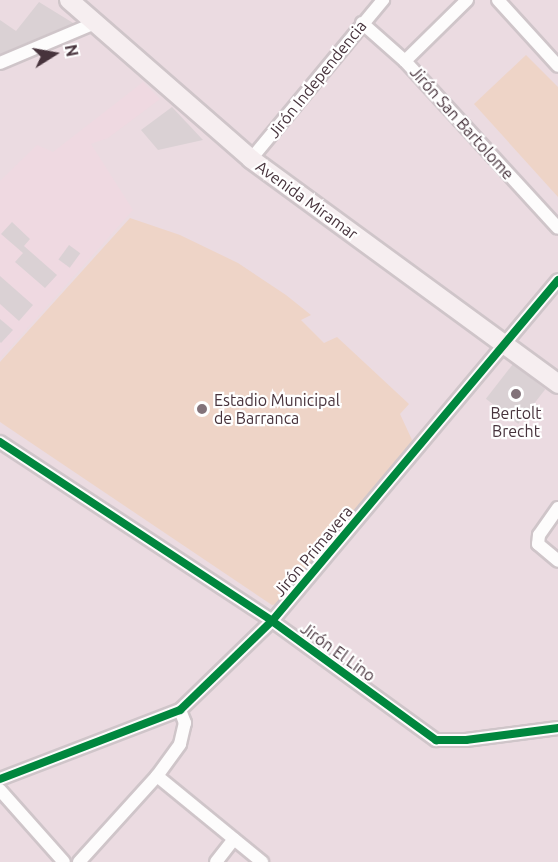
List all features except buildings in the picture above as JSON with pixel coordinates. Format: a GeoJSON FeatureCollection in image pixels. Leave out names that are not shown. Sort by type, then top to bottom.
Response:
{"type":"FeatureCollection","features":[{"type":"Feature","properties":{"kind":"street","name":"Avenida Miramar"},"geometry":{"type":"LineString","coordinates":[[69,0],[251,159],[558,384]]}},
{"type":"Feature","properties":{"kind":"street","name":"Jirón Independencia"},"geometry":{"type":"LineString","coordinates":[[251,159],[383,0]]}},
{"type":"Feature","properties":{"kind":"street"},"geometry":{"type":"LineString","coordinates":[[405,61],[467,0]]}},
{"type":"Feature","properties":{"kind":"street"},"geometry":{"type":"LineString","coordinates":[[498,0],[558,66]]}},
{"type":"Feature","properties":{"kind":"street"},"geometry":{"type":"LineString","coordinates":[[0,63],[95,23]]}},
{"type":"Feature","properties":{"kind":"street","name":"Jirón San Bartolome"},"geometry":{"type":"LineString","coordinates":[[362,23],[405,61],[558,228]]}},
{"type":"Feature","properties":{"kind":"street","name":"Jirón Primavera"},"geometry":{"type":"LineString","coordinates":[[0,779],[180,710],[272,621],[558,280]]}},
{"type":"Feature","properties":{"kind":"street","name":"Jirón El Lino"},"geometry":{"type":"LineString","coordinates":[[0,442],[272,621],[436,740],[458,741],[558,728]]}},
{"type":"Feature","properties":{"kind":"street"},"geometry":{"type":"LineString","coordinates":[[558,508],[539,535],[538,544],[558,561]]}},
{"type":"Feature","properties":{"kind":"street"},"geometry":{"type":"LineString","coordinates":[[79,862],[157,776],[180,744],[185,723],[180,710]]}},
{"type":"Feature","properties":{"kind":"street"},"geometry":{"type":"LineString","coordinates":[[157,776],[262,862]]}},
{"type":"Feature","properties":{"kind":"street"},"geometry":{"type":"LineString","coordinates":[[0,790],[64,862]]}},
{"type":"Feature","properties":{"kind":"street"},"geometry":{"type":"LineString","coordinates":[[216,862],[234,839]]}},
{"type":"Feature","properties":{"kind":"shaded area"},"geometry":{"type":"Polygon","coordinates":[[[0,0],[558,0],[558,862],[0,862],[0,0]]]}},
{"type":"Feature","properties":{"kind":"shaded area"},"geometry":{"type":"Polygon","coordinates":[[[526,55],[558,87],[558,197],[474,104],[526,55]]]}},
{"type":"Feature","properties":{"kind":"shaded area"},"geometry":{"type":"Polygon","coordinates":[[[143,82],[160,99],[108,138],[91,144],[133,210],[0,359],[0,181],[37,145],[53,152],[143,82]]]}},
{"type":"Feature","properties":{"kind":"shaded area","name":"Estadio Municipal de Barranca"},"geometry":{"type":"Polygon","coordinates":[[[130,218],[180,235],[238,263],[286,295],[311,315],[301,320],[324,343],[337,337],[409,404],[400,414],[413,442],[285,603],[272,605],[0,422],[0,362],[130,218]]]}},
{"type":"Feature","properties":{"kind":"cycle path"},"geometry":{"type":"LineString","coordinates":[[0,779],[180,710],[272,621],[558,280]]}},
{"type":"Feature","properties":{"kind":"cycle path"},"geometry":{"type":"LineString","coordinates":[[0,442],[272,621],[436,740],[466,740],[558,728]]}},
{"type":"Feature","properties":{"kind":"place","name":"Bertolt Brecht"},"geometry":{"type":"Point","coordinates":[516,394]}},
{"type":"Feature","properties":{"kind":"place","name":"Estadio Municipal de Barranca"},"geometry":{"type":"Point","coordinates":[202,409]}}]}
